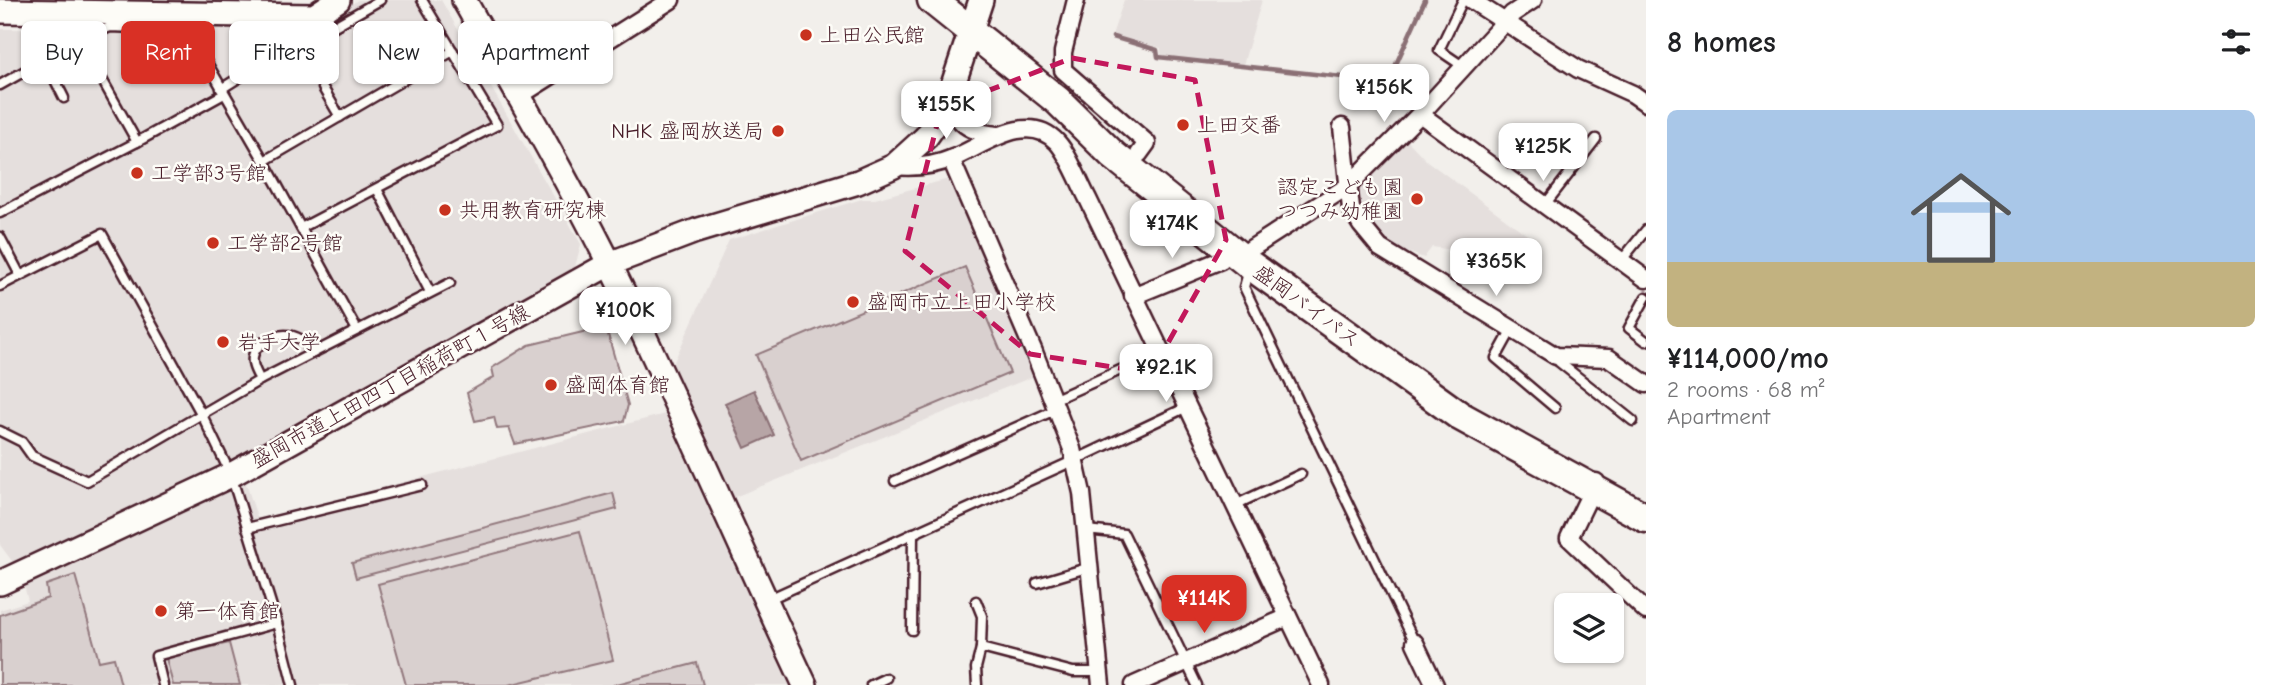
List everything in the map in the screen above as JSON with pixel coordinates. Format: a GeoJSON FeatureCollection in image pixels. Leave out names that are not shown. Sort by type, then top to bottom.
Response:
{"type":"FeatureCollection","features":[{"type":"Feature","properties":{"kind":"highway","name":"盛岡バイパス"},"geometry":{"type":"LineString","coordinates":[[932,0],[972,11],[1059,81],[1243,254]]}},
{"type":"Feature","properties":{"kind":"highway","name":"盛岡バイパス"},"geometry":{"type":"LineString","coordinates":[[972,11],[1113,155],[1243,254],[1444,391],[1595,483],[1646,518]]}},
{"type":"Feature","properties":{"kind":"highway","name":"盛岡バイパス"},"geometry":{"type":"LineString","coordinates":[[1595,483],[1646,501]]}},
{"type":"Feature","properties":{"kind":"street"},"geometry":{"type":"LineString","coordinates":[[0,10],[84,6],[320,14],[338,0]]}},
{"type":"Feature","properties":{"kind":"street"},"geometry":{"type":"LineString","coordinates":[[464,0],[609,264],[805,685]]}},
{"type":"Feature","properties":{"kind":"street"},"geometry":{"type":"LineString","coordinates":[[519,96],[671,0]]}},
{"type":"Feature","properties":{"kind":"street"},"geometry":{"type":"LineString","coordinates":[[1076,0],[1063,52],[1063,70],[1147,143],[1139,154]]}},
{"type":"Feature","properties":{"kind":"street"},"geometry":{"type":"LineString","coordinates":[[1471,0],[1578,69],[1645,101]]}},
{"type":"Feature","properties":{"kind":"street"},"geometry":{"type":"LineString","coordinates":[[1133,296],[1221,260],[1243,254],[1348,186],[1420,114],[1512,14],[1533,0]]}},
{"type":"Feature","properties":{"kind":"street","name":"盛岡市道上田四丁目稲荷町１号線"},"geometry":{"type":"LineString","coordinates":[[2,577],[231,475],[609,264],[696,231],[858,182],[894,166],[926,137],[940,116],[954,82],[972,11]]}},
{"type":"Feature","properties":{"kind":"street"},"geometry":{"type":"LineString","coordinates":[[954,82],[954,110],[962,121],[973,130],[999,135]]}},
{"type":"Feature","properties":{"kind":"street"},"geometry":{"type":"LineString","coordinates":[[1420,114],[1646,279]]}},
{"type":"Feature","properties":{"kind":"street"},"geometry":{"type":"LineString","coordinates":[[1342,127],[1352,209],[1380,248],[1556,356],[1609,358],[1646,384]]}},
{"type":"Feature","properties":{"kind":"street"},"geometry":{"type":"LineString","coordinates":[[894,166],[910,168],[951,159],[999,135],[1022,130],[1038,130],[1059,144],[1088,199],[1321,685]]}},
{"type":"Feature","properties":{"kind":"street"},"geometry":{"type":"LineString","coordinates":[[951,159],[1055,405],[1075,460],[1082,493],[1100,678]]}},
{"type":"Feature","properties":{"kind":"street"},"geometry":{"type":"LineString","coordinates":[[1595,483],[1569,538],[1646,611]]}},
{"type":"Feature","properties":{"kind":"street"},"geometry":{"type":"LineString","coordinates":[[1134,685],[1288,617]]}},
{"type":"Feature","properties":{"kind":"street"},"geometry":{"type":"LineString","coordinates":[[1415,643],[1435,685]]}},
{"type":"Feature","properties":{"kind":"lane"},"geometry":{"type":"LineString","coordinates":[[320,14],[380,0]]}},
{"type":"Feature","properties":{"kind":"lane"},"geometry":{"type":"LineString","coordinates":[[301,228],[497,125],[422,0]]}},
{"type":"Feature","properties":{"kind":"lane"},"geometry":{"type":"LineString","coordinates":[[1463,0],[1438,50],[1464,67]]}},
{"type":"Feature","properties":{"kind":"lane"},"geometry":{"type":"LineString","coordinates":[[107,28],[188,30],[357,330]]}},
{"type":"Feature","properties":{"kind":"lane"},"geometry":{"type":"LineString","coordinates":[[264,161],[453,51]]}},
{"type":"Feature","properties":{"kind":"lane"},"geometry":{"type":"LineString","coordinates":[[0,85],[21,73]]}},
{"type":"Feature","properties":{"kind":"lane"},"geometry":{"type":"LineString","coordinates":[[57,84],[64,98]]}},
{"type":"Feature","properties":{"kind":"lane"},"geometry":{"type":"LineString","coordinates":[[105,84],[137,142]]}},
{"type":"Feature","properties":{"kind":"lane"},"geometry":{"type":"LineString","coordinates":[[0,213],[137,142],[232,84]]}},
{"type":"Feature","properties":{"kind":"lane"},"geometry":{"type":"LineString","coordinates":[[323,88],[340,117]]}},
{"type":"Feature","properties":{"kind":"lane"},"geometry":{"type":"LineString","coordinates":[[1544,206],[1596,139]]}},
{"type":"Feature","properties":{"kind":"lane"},"geometry":{"type":"LineString","coordinates":[[377,189],[430,292]]}},
{"type":"Feature","properties":{"kind":"lane"},"geometry":{"type":"LineString","coordinates":[[1621,261],[1646,230]]}},
{"type":"Feature","properties":{"kind":"lane"},"geometry":{"type":"LineString","coordinates":[[0,286],[103,234],[202,415],[231,475],[277,623],[293,685]]}},
{"type":"Feature","properties":{"kind":"lane"},"geometry":{"type":"LineString","coordinates":[[0,237],[20,275]]}},
{"type":"Feature","properties":{"kind":"lane"},"geometry":{"type":"LineString","coordinates":[[1243,254],[1244,286],[1415,643]]}},
{"type":"Feature","properties":{"kind":"lane"},"geometry":{"type":"LineString","coordinates":[[0,432],[22,442],[32,456],[87,481],[260,380],[450,283]]}},
{"type":"Feature","properties":{"kind":"lane"},"geometry":{"type":"LineString","coordinates":[[1646,297],[1629,328],[1646,341]]}},
{"type":"Feature","properties":{"kind":"lane"},"geometry":{"type":"LineString","coordinates":[[1512,329],[1496,358],[1555,408]]}},
{"type":"Feature","properties":{"kind":"lane"},"geometry":{"type":"LineString","coordinates":[[260,380],[253,365],[254,353],[259,345],[269,339],[284,334],[293,335],[306,343],[313,353]]}},
{"type":"Feature","properties":{"kind":"lane"},"geometry":{"type":"LineString","coordinates":[[895,481],[1161,352]]}},
{"type":"Feature","properties":{"kind":"lane"},"geometry":{"type":"LineString","coordinates":[[1556,356],[1559,362],[1633,421]]}},
{"type":"Feature","properties":{"kind":"lane"},"geometry":{"type":"LineString","coordinates":[[765,600],[1187,407]]}},
{"type":"Feature","properties":{"kind":"lane"},"geometry":{"type":"LineString","coordinates":[[1235,505],[1301,474]]}},
{"type":"Feature","properties":{"kind":"lane"},"geometry":{"type":"LineString","coordinates":[[247,528],[422,485]]}},
{"type":"Feature","properties":{"kind":"lane"},"geometry":{"type":"LineString","coordinates":[[1086,530],[1124,534],[1196,685]]}},
{"type":"Feature","properties":{"kind":"lane"},"geometry":{"type":"LineString","coordinates":[[912,630],[913,533]]}},
{"type":"Feature","properties":{"kind":"lane"},"geometry":{"type":"LineString","coordinates":[[1037,583],[1090,567]]}},
{"type":"Feature","properties":{"kind":"lane"},"geometry":{"type":"LineString","coordinates":[[976,601],[982,616],[981,648],[976,668],[977,685]]}},
{"type":"Feature","properties":{"kind":"lane"},"geometry":{"type":"LineString","coordinates":[[163,685],[156,656],[277,623]]}},
{"type":"Feature","properties":{"kind":"lane"},"geometry":{"type":"LineString","coordinates":[[981,648],[1100,678]]}},
{"type":"Feature","properties":{"kind":"lane"},"geometry":{"type":"LineString","coordinates":[[871,685],[886,678]]}},
{"type":"Feature","properties":{"kind":"highlighted area"},"geometry":{"type":"Polygon","coordinates":[[[1072,58],[1195,80],[1226,240],[1151,373],[1030,354],[905,251],[941,109],[1072,58]]]}},
{"type":"Feature","properties":{"kind":"shaded area","name":"岩手大学"},"geometry":{"type":"Polygon","coordinates":[[[358,0],[441,0],[458,30],[458,84],[489,84],[581,244],[574,271],[238,459],[258,520],[665,414],[789,685],[0,685],[0,610],[28,601],[21,573],[0,545],[0,29],[21,29],[21,84],[107,84],[107,28],[121,28],[121,84],[215,84],[215,27],[229,27],[229,84],[339,84],[339,21],[325,21],[358,0]]]}},
{"type":"Feature","properties":{"kind":"shaded area"},"geometry":{"type":"Polygon","coordinates":[[[1124,0],[1262,0],[1243,65],[1161,56],[1161,48],[1112,35],[1124,0]]]}},
{"type":"Feature","properties":{"kind":"shaded area","name":"認定こども園 つつみ幼稚園"},"geometry":{"type":"Polygon","coordinates":[[[1406,139],[1427,161],[1534,240],[1516,265],[1494,252],[1467,247],[1452,250],[1432,247],[1424,258],[1381,237],[1358,208],[1356,190],[1362,178],[1406,139]]]}},
{"type":"Feature","properties":{"kind":"shaded area","name":"盛岡市立上田小学校"},"geometry":{"type":"Polygon","coordinates":[[[952,178],[1037,375],[732,498],[673,364],[729,240],[862,199],[875,199],[952,178]]]}},
{"type":"Feature","properties":{"kind":"shaded area"},"geometry":{"type":"Polygon","coordinates":[[[965,267],[1010,373],[801,461],[756,355],[965,267]]]}},
{"type":"Feature","properties":{"kind":"shaded area","name":"盛岡体育館"},"geometry":{"type":"Polygon","coordinates":[[[591,330],[607,331],[628,405],[624,421],[515,444],[509,428],[497,429],[494,417],[475,421],[467,393],[494,377],[492,368],[529,345],[591,330]]]}},
{"type":"Feature","properties":{"kind":"shaded area"},"geometry":{"type":"Polygon","coordinates":[[[754,390],[774,435],[745,448],[725,403],[754,390]]]}},
{"type":"Feature","properties":{"kind":"shaded area"},"geometry":{"type":"Polygon","coordinates":[[[613,493],[617,509],[356,578],[352,563],[613,493]]]}},
{"type":"Feature","properties":{"kind":"shaded area"},"geometry":{"type":"Polygon","coordinates":[[[580,531],[613,660],[508,685],[406,685],[378,584],[580,531]]]}},
{"type":"Feature","properties":{"kind":"shaded area"},"geometry":{"type":"Polygon","coordinates":[[[75,575],[99,661],[114,658],[121,685],[0,685],[0,615],[48,598],[46,585],[75,575]]]}},
{"type":"Feature","properties":{"kind":"shaded area"},"geometry":{"type":"Polygon","coordinates":[[[229,643],[240,685],[173,685],[166,658],[229,643]]]}},
{"type":"Feature","properties":{"kind":"shaded area"},"geometry":{"type":"Polygon","coordinates":[[[697,663],[703,685],[613,685],[697,663]]]}},
{"type":"Feature","properties":{"kind":"waterway"},"geometry":{"type":"LineString","coordinates":[[1113,37],[1157,50],[1158,57],[1388,82],[1425,0]]}},
{"type":"Feature","properties":{"kind":"place","name":"上田公民館"},"geometry":{"type":"Point","coordinates":[806,35]}},
{"type":"Feature","properties":{"kind":"place","name":"上田交番"},"geometry":{"type":"Point","coordinates":[1183,125]}},
{"type":"Feature","properties":{"kind":"place","name":"NHK 盛岡放送局"},"geometry":{"type":"Point","coordinates":[778,131]}},
{"type":"Feature","properties":{"kind":"place","name":"工学部3号館"},"geometry":{"type":"Point","coordinates":[137,173]}},
{"type":"Feature","properties":{"kind":"place","name":"認定こども園 つつみ幼稚園"},"geometry":{"type":"Point","coordinates":[1417,199]}},
{"type":"Feature","properties":{"kind":"place","name":"共用教育研究棟"},"geometry":{"type":"Point","coordinates":[445,210]}},
{"type":"Feature","properties":{"kind":"place","name":"工学部2号館"},"geometry":{"type":"Point","coordinates":[213,243]}},
{"type":"Feature","properties":{"kind":"place","name":"盛岡市立上田小学校"},"geometry":{"type":"Point","coordinates":[853,302]}},
{"type":"Feature","properties":{"kind":"place","name":"岩手大学"},"geometry":{"type":"Point","coordinates":[223,342]}},
{"type":"Feature","properties":{"kind":"place","name":"盛岡体育館"},"geometry":{"type":"Point","coordinates":[551,385]}},
{"type":"Feature","properties":{"kind":"place","name":"第一体育館"},"geometry":{"type":"Point","coordinates":[161,611]}}]}
